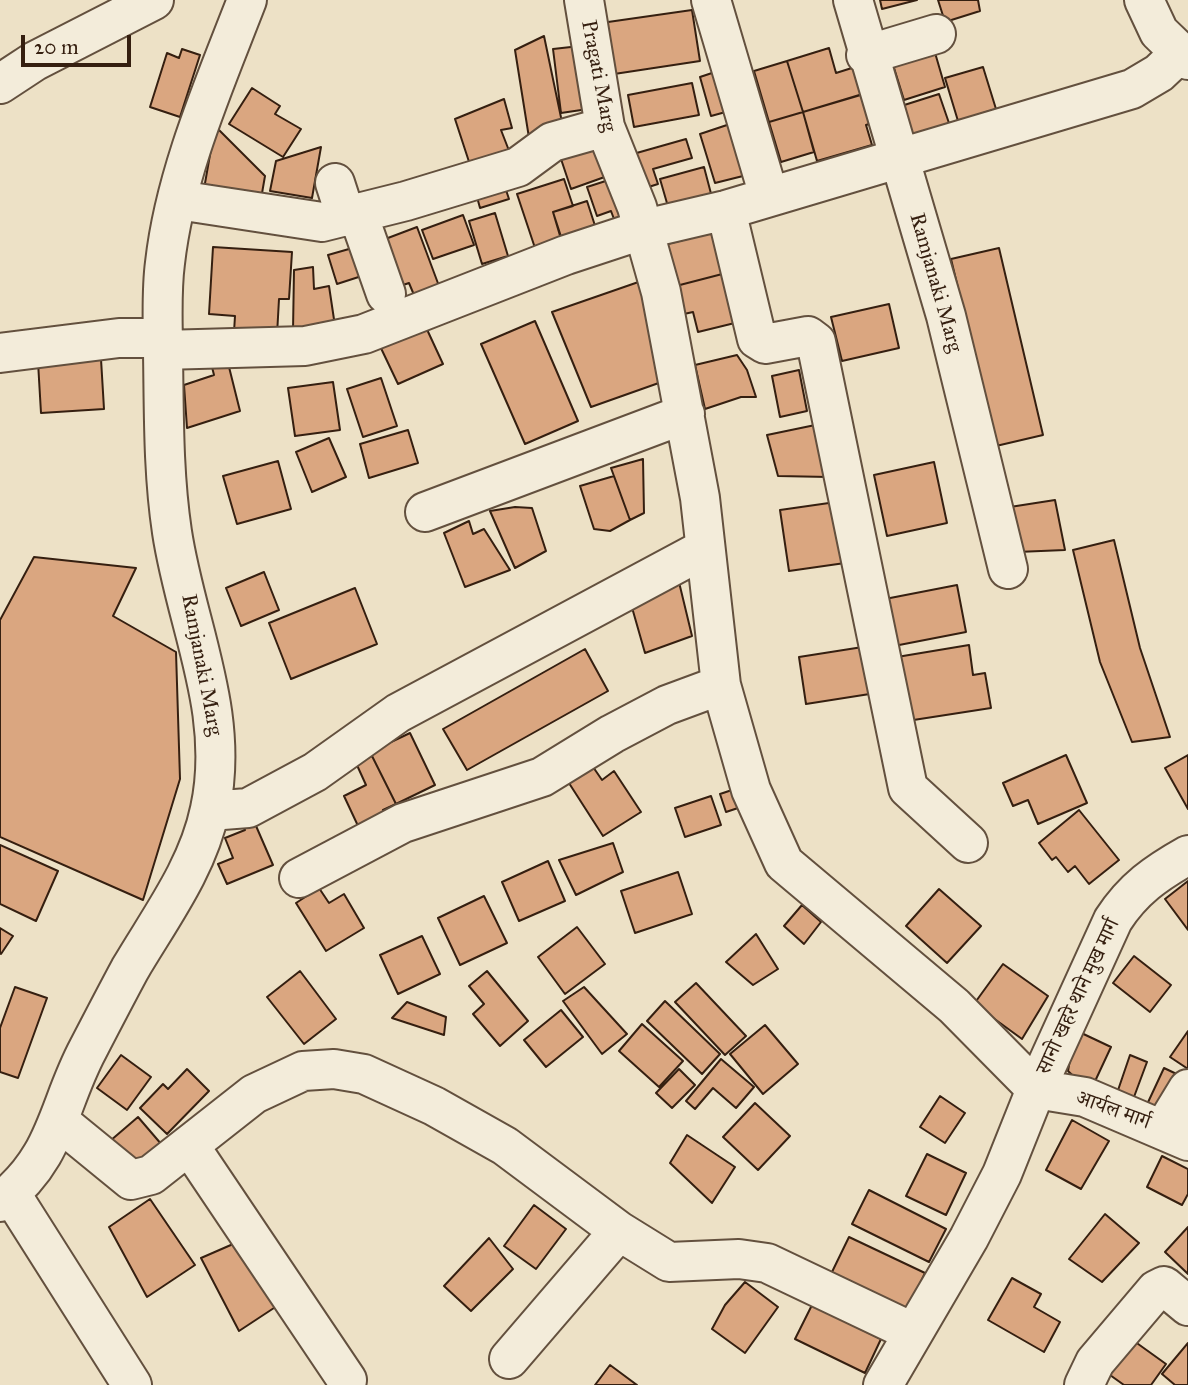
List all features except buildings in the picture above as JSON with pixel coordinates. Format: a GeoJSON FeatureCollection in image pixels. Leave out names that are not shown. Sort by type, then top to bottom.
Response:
{"type":"FeatureCollection","features":[{"type":"Feature","properties":{"kind":"street"},"geometry":{"type":"LineString","coordinates":[[0,85],[35,61],[154,0]]}},
{"type":"Feature","properties":{"kind":"street","name":"Pragati Marg"},"geometry":{"type":"LineString","coordinates":[[584,0],[606,127],[645,229],[685,414],[700,498],[721,685],[751,790],[784,863],[954,1006],[1036,1089]]}},
{"type":"Feature","properties":{"kind":"street"},"geometry":{"type":"LineString","coordinates":[[711,0],[769,196]]}},
{"type":"Feature","properties":{"kind":"street","name":"Ramjanaki Marg"},"geometry":{"type":"LineString","coordinates":[[853,0],[866,55],[900,158],[946,316],[1008,569]]}},
{"type":"Feature","properties":{"kind":"street"},"geometry":{"type":"LineString","coordinates":[[0,353],[119,338],[163,344],[305,346],[365,334],[566,255],[645,229],[726,210],[1132,89],[1183,57],[1159,32],[1144,0]]}},
{"type":"Feature","properties":{"kind":"street","name":"Ramjanaki Marg"},"geometry":{"type":"LineString","coordinates":[[5,1198],[40,1162],[60,1122],[84,1057],[130,970],[181,887],[210,811],[218,752],[209,685],[173,536],[163,455],[165,261],[178,200],[240,2]]}},
{"type":"Feature","properties":{"kind":"street"},"geometry":{"type":"LineString","coordinates":[[866,55],[936,34]]}},
{"type":"Feature","properties":{"kind":"street"},"geometry":{"type":"LineString","coordinates":[[178,200],[322,222],[347,205],[518,167],[552,142],[606,127]]}},
{"type":"Feature","properties":{"kind":"street"},"geometry":{"type":"LineString","coordinates":[[347,205],[386,294]]}},
{"type":"Feature","properties":{"kind":"street"},"geometry":{"type":"LineString","coordinates":[[726,210],[757,339],[765,344],[808,335],[816,342],[908,788],[968,843]]}},
{"type":"Feature","properties":{"kind":"street"},"geometry":{"type":"LineString","coordinates":[[425,512],[685,414]]}},
{"type":"Feature","properties":{"kind":"street"},"geometry":{"type":"LineString","coordinates":[[210,811],[248,808],[271,796],[315,772],[398,713],[704,549]]}},
{"type":"Feature","properties":{"kind":"street"},"geometry":{"type":"LineString","coordinates":[[299,878],[403,823],[542,778],[612,734],[667,705],[721,685]]}},
{"type":"Feature","properties":{"kind":"street","name":"सानो खहरे थाने मुख मार्ग"},"geometry":{"type":"LineString","coordinates":[[883,1385],[997,1185],[1036,1089],[1113,920],[1128,898],[1146,880],[1188,855]]}},
{"type":"Feature","properties":{"kind":"street"},"geometry":{"type":"LineString","coordinates":[[60,1122],[110,1166],[131,1180],[151,1175],[254,1094],[303,1070],[334,1069],[354,1072],[434,1106],[505,1146],[619,1231],[669,1262],[739,1259],[767,1263],[912,1332]]}},
{"type":"Feature","properties":{"kind":"street","name":"आर्यल मार्ग"},"geometry":{"type":"LineString","coordinates":[[1036,1089],[1084,1097],[1175,1135]]}},
{"type":"Feature","properties":{"kind":"street"},"geometry":{"type":"LineString","coordinates":[[1175,1135],[1188,1089]]}},
{"type":"Feature","properties":{"kind":"street"},"geometry":{"type":"LineString","coordinates":[[189,1145],[347,1380]]}},
{"type":"Feature","properties":{"kind":"street"},"geometry":{"type":"LineString","coordinates":[[5,1198],[132,1385]]}},
{"type":"Feature","properties":{"kind":"street"},"geometry":{"type":"LineString","coordinates":[[509,1359],[619,1231]]}},
{"type":"Feature","properties":{"kind":"street"},"geometry":{"type":"LineString","coordinates":[[1084,1385],[1095,1362],[1139,1306],[1164,1286],[1188,1306]]}}]}
